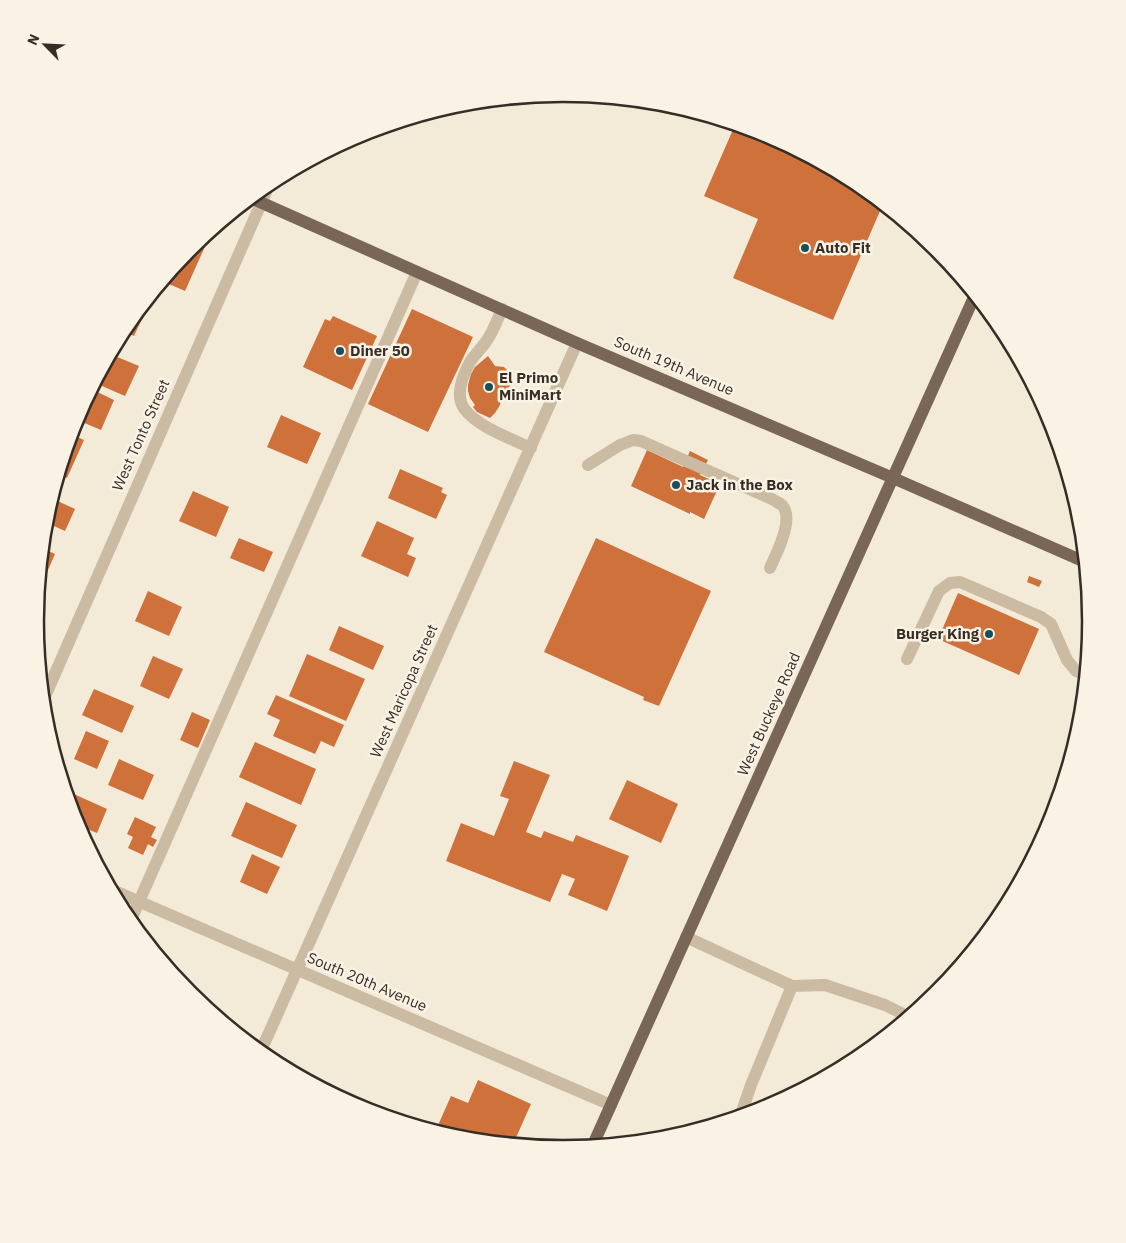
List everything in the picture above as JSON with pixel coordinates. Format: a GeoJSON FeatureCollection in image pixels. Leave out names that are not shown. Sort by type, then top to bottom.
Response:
{"type":"FeatureCollection","features":[{"type":"Feature","properties":{"kind":"main road","name":"South 19th Avenue"},"geometry":{"type":"LineString","coordinates":[[259,201],[577,343],[1078,559]]}},
{"type":"Feature","properties":{"kind":"main road","name":"West Buckeye Road"},"geometry":{"type":"LineString","coordinates":[[595,1140],[972,302]]}},
{"type":"Feature","properties":{"kind":"street","name":"West Tonto Street"},"geometry":{"type":"LineString","coordinates":[[48,689],[254,205]]}},
{"type":"Feature","properties":{"kind":"street"},"geometry":{"type":"LineString","coordinates":[[134,914],[417,272]]}},
{"type":"Feature","properties":{"kind":"street"},"geometry":{"type":"LineString","coordinates":[[502,309],[489,338],[472,360],[464,375],[460,390],[461,402],[466,412],[491,430],[531,448]]}},
{"type":"Feature","properties":{"kind":"street","name":"West Maricopa Street"},"geometry":{"type":"LineString","coordinates":[[264,1045],[577,343]]}},
{"type":"Feature","properties":{"kind":"street"},"geometry":{"type":"LineString","coordinates":[[588,465],[620,445],[633,440],[642,441],[772,499],[782,505],[786,514],[784,536],[770,568]]}},
{"type":"Feature","properties":{"kind":"street"},"geometry":{"type":"LineString","coordinates":[[907,659],[939,591],[950,583],[960,582],[1041,617],[1051,624],[1067,660],[1079,672]]}},
{"type":"Feature","properties":{"kind":"street","name":"South 20th Avenue"},"geometry":{"type":"LineString","coordinates":[[121,894],[611,1105]]}},
{"type":"Feature","properties":{"kind":"street"},"geometry":{"type":"LineString","coordinates":[[686,937],[792,986],[825,985],[886,1005],[903,1014]]}},
{"type":"Feature","properties":{"kind":"street"},"geometry":{"type":"LineString","coordinates":[[743,1108],[792,986]]}},
{"type":"Feature","properties":{"kind":"building","name":"Auto Fit"},"geometry":{"type":"Polygon","coordinates":[[[732,131],[793,156],[823,172],[880,211],[833,320],[733,278],[758,219],[704,196],[732,131]]]}},
{"type":"Feature","properties":{"kind":"building"},"geometry":{"type":"Polygon","coordinates":[[[206,245],[185,291],[169,284],[206,245]]]}},
{"type":"Feature","properties":{"kind":"building"},"geometry":{"type":"Polygon","coordinates":[[[412,309],[473,337],[428,432],[368,404],[412,309]]]}},
{"type":"Feature","properties":{"kind":"building"},"geometry":{"type":"Polygon","coordinates":[[[144,315],[134,336],[130,334],[144,315]]]}},
{"type":"Feature","properties":{"kind":"building","name":"Diner 50"},"geometry":{"type":"Polygon","coordinates":[[[333,316],[377,336],[352,390],[303,367],[325,319],[330,321],[333,316]]]}},
{"type":"Feature","properties":{"kind":"building","name":"El Primo MiniMart"},"geometry":{"type":"Polygon","coordinates":[[[488,356],[495,366],[504,367],[511,377],[511,384],[502,394],[500,405],[490,418],[477,412],[473,407],[475,405],[468,391],[471,374],[475,367],[488,356]]]}},
{"type":"Feature","properties":{"kind":"building"},"geometry":{"type":"Polygon","coordinates":[[[116,357],[139,366],[125,396],[101,385],[116,357]]]}},
{"type":"Feature","properties":{"kind":"building"},"geometry":{"type":"Polygon","coordinates":[[[97,392],[114,400],[101,430],[83,422],[97,392]]]}},
{"type":"Feature","properties":{"kind":"building"},"geometry":{"type":"Polygon","coordinates":[[[281,415],[321,433],[307,464],[267,447],[281,415]]]}},
{"type":"Feature","properties":{"kind":"building"},"geometry":{"type":"Polygon","coordinates":[[[78,437],[84,440],[67,478],[64,477],[78,437]]]}},
{"type":"Feature","properties":{"kind":"building","name":"Jack in the Box"},"geometry":{"type":"Polygon","coordinates":[[[647,450],[683,467],[690,451],[708,460],[700,475],[720,484],[704,519],[631,486],[647,450]]]}},
{"type":"Feature","properties":{"kind":"building"},"geometry":{"type":"Polygon","coordinates":[[[400,469],[443,488],[441,492],[447,495],[436,519],[388,498],[400,469]]]}},
{"type":"Feature","properties":{"kind":"building"},"geometry":{"type":"Polygon","coordinates":[[[193,491],[229,507],[216,537],[179,521],[193,491]]]}},
{"type":"Feature","properties":{"kind":"building"},"geometry":{"type":"Polygon","coordinates":[[[58,501],[75,509],[65,531],[53,526],[58,501]]]}},
{"type":"Feature","properties":{"kind":"building"},"geometry":{"type":"Polygon","coordinates":[[[377,521],[414,538],[407,554],[416,558],[408,577],[361,556],[377,521]]]}},
{"type":"Feature","properties":{"kind":"building"},"geometry":{"type":"Polygon","coordinates":[[[239,538],[273,552],[264,572],[230,558],[239,538]]]}},
{"type":"Feature","properties":{"kind":"building"},"geometry":{"type":"Polygon","coordinates":[[[596,538],[711,591],[659,706],[643,700],[644,697],[544,652],[596,538]]]}},
{"type":"Feature","properties":{"kind":"building"},"geometry":{"type":"Polygon","coordinates":[[[49,551],[55,554],[46,574],[49,551]]]}},
{"type":"Feature","properties":{"kind":"building"},"geometry":{"type":"Polygon","coordinates":[[[1029,576],[1042,581],[1039,587],[1027,582],[1029,576]]]}},
{"type":"Feature","properties":{"kind":"building"},"geometry":{"type":"Polygon","coordinates":[[[148,591],[182,607],[169,636],[135,621],[148,591]]]}},
{"type":"Feature","properties":{"kind":"building","name":"Burger King"},"geometry":{"type":"Polygon","coordinates":[[[958,593],[1039,629],[1019,675],[938,639],[958,593]]]}},
{"type":"Feature","properties":{"kind":"building"},"geometry":{"type":"Polygon","coordinates":[[[339,626],[384,646],[373,670],[329,650],[339,626]]]}},
{"type":"Feature","properties":{"kind":"building"},"geometry":{"type":"Polygon","coordinates":[[[307,654],[365,679],[346,721],[289,696],[307,654]]]}},
{"type":"Feature","properties":{"kind":"building"},"geometry":{"type":"Polygon","coordinates":[[[153,656],[183,669],[169,699],[140,686],[153,656]]]}},
{"type":"Feature","properties":{"kind":"building"},"geometry":{"type":"Polygon","coordinates":[[[94,689],[134,706],[122,733],[82,715],[94,689]]]}},
{"type":"Feature","properties":{"kind":"building"},"geometry":{"type":"Polygon","coordinates":[[[276,695],[344,725],[334,747],[321,741],[315,754],[273,736],[280,720],[267,714],[276,695]]]}},
{"type":"Feature","properties":{"kind":"building"},"geometry":{"type":"Polygon","coordinates":[[[192,712],[210,720],[198,748],[180,740],[192,712]]]}},
{"type":"Feature","properties":{"kind":"building"},"geometry":{"type":"Polygon","coordinates":[[[86,731],[109,741],[97,769],[74,759],[86,731]]]}},
{"type":"Feature","properties":{"kind":"building"},"geometry":{"type":"Polygon","coordinates":[[[255,742],[316,769],[301,805],[239,777],[255,742]]]}},
{"type":"Feature","properties":{"kind":"building"},"geometry":{"type":"Polygon","coordinates":[[[119,759],[154,775],[143,800],[108,785],[119,759]]]}},
{"type":"Feature","properties":{"kind":"building"},"geometry":{"type":"Polygon","coordinates":[[[514,761],[550,775],[526,832],[541,838],[544,831],[573,842],[576,835],[629,856],[607,911],[568,895],[575,879],[562,874],[550,902],[446,861],[461,823],[494,836],[509,799],[500,796],[514,761]]]}},
{"type":"Feature","properties":{"kind":"building"},"geometry":{"type":"Polygon","coordinates":[[[627,780],[678,804],[661,843],[609,819],[627,780]]]}},
{"type":"Feature","properties":{"kind":"building"},"geometry":{"type":"Polygon","coordinates":[[[73,794],[107,809],[97,833],[87,829],[73,794]]]}},
{"type":"Feature","properties":{"kind":"building"},"geometry":{"type":"Polygon","coordinates":[[[246,802],[297,825],[282,858],[231,836],[246,802]]]}},
{"type":"Feature","properties":{"kind":"building"},"geometry":{"type":"Polygon","coordinates":[[[135,817],[156,827],[151,837],[157,840],[153,847],[148,844],[143,855],[128,848],[133,837],[127,834],[135,817]]]}},
{"type":"Feature","properties":{"kind":"building"},"geometry":{"type":"Polygon","coordinates":[[[252,854],[280,867],[267,894],[240,882],[252,854]]]}},
{"type":"Feature","properties":{"kind":"building"},"geometry":{"type":"Polygon","coordinates":[[[478,1080],[531,1104],[516,1138],[462,1131],[438,1125],[451,1096],[468,1103],[478,1080]]]}},
{"type":"Feature","properties":{"kind":"place","name":"Auto Fit"},"geometry":{"type":"Point","coordinates":[805,248]}},
{"type":"Feature","properties":{"kind":"place","name":"Diner 50"},"geometry":{"type":"Point","coordinates":[340,351]}},
{"type":"Feature","properties":{"kind":"place","name":"El Primo MiniMart"},"geometry":{"type":"Point","coordinates":[489,387]}},
{"type":"Feature","properties":{"kind":"place","name":"Jack in the Box"},"geometry":{"type":"Point","coordinates":[676,485]}},
{"type":"Feature","properties":{"kind":"place","name":"Burger King"},"geometry":{"type":"Point","coordinates":[989,634]}}]}
